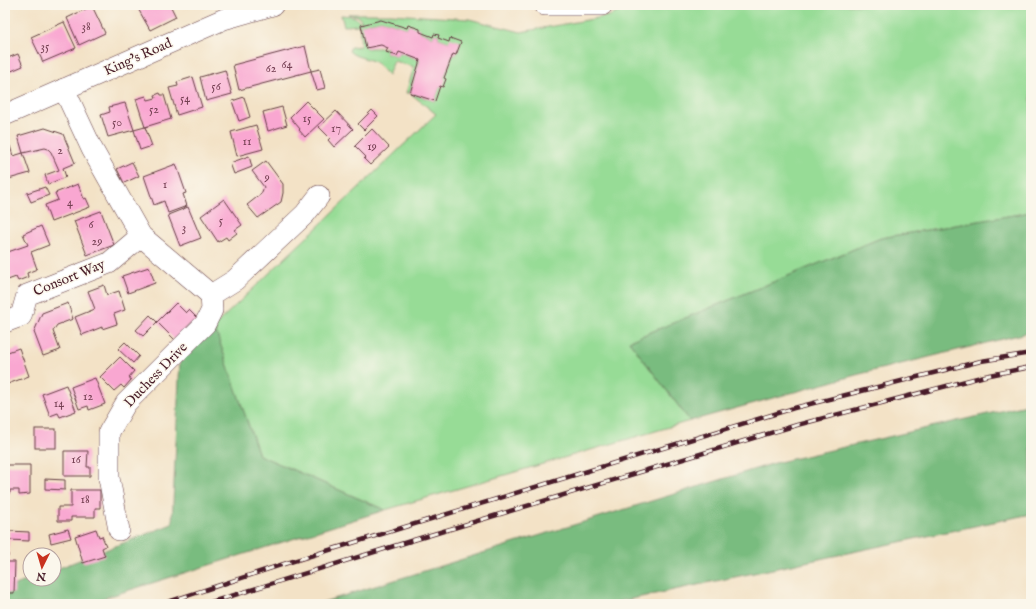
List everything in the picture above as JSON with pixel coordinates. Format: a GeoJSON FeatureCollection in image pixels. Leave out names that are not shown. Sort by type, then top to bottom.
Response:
{"type":"FeatureCollection","features":[{"type":"Feature","properties":{"kind":"street","name":"King's Road"},"geometry":{"type":"LineString","coordinates":[[5,115],[64,89],[221,12],[273,5]]}},
{"type":"Feature","properties":{"kind":"street"},"geometry":{"type":"LineString","coordinates":[[545,5],[602,5]]}},
{"type":"Feature","properties":{"kind":"street"},"geometry":{"type":"LineString","coordinates":[[64,89],[92,149],[141,236],[211,295],[235,280],[305,214],[319,196]]}},
{"type":"Feature","properties":{"kind":"street","name":"Consort Way"},"geometry":{"type":"LineString","coordinates":[[5,322],[21,316],[26,295],[109,263],[141,236]]}},
{"type":"Feature","properties":{"kind":"street","name":"Duchess Drive"},"geometry":{"type":"LineString","coordinates":[[119,530],[108,478],[109,432],[126,403],[205,324],[212,310],[211,295]]}},
{"type":"Feature","properties":{"kind":"green space"},"geometry":{"type":"Polygon","coordinates":[[[636,5],[1031,5],[1031,212],[881,238],[629,341],[690,421],[385,510],[259,455],[214,326],[436,114],[410,93],[406,93],[414,67],[394,61],[388,75],[375,62],[356,56],[349,51],[351,47],[361,46],[359,25],[344,26],[341,15],[355,17],[361,24],[361,20],[358,16],[348,14],[391,14],[469,19],[521,32],[609,16],[636,5]],[[381,20],[362,25],[366,48],[388,48],[386,52],[397,56],[399,52],[420,60],[410,93],[435,101],[440,86],[443,87],[444,78],[453,54],[456,55],[461,42],[449,42],[438,38],[439,35],[434,34],[433,37],[420,32],[420,29],[408,25],[407,28],[381,20]]]}},
{"type":"Feature","properties":{"kind":"green space"},"geometry":{"type":"Polygon","coordinates":[[[1031,212],[1031,332],[856,375],[690,421],[629,341],[881,238],[1031,212]]]}},
{"type":"Feature","properties":{"kind":"green space"},"geometry":{"type":"Polygon","coordinates":[[[214,326],[259,455],[385,510],[85,604],[5,604],[5,589],[22,582],[22,587],[62,587],[62,567],[172,524],[180,359],[214,326]]]}},
{"type":"Feature","properties":{"kind":"green space"},"geometry":{"type":"Polygon","coordinates":[[[1031,404],[1031,514],[608,604],[317,604],[775,463],[1031,404]]]}},
{"type":"Feature","properties":{"kind":"building"},"geometry":{"type":"Polygon","coordinates":[[[136,5],[170,5],[176,17],[150,30],[136,5]]]}},
{"type":"Feature","properties":{"kind":"building"},"geometry":{"type":"Polygon","coordinates":[[[92,6],[105,33],[79,45],[67,18],[92,6]]]}},
{"type":"Feature","properties":{"kind":"building"},"geometry":{"type":"Polygon","coordinates":[[[381,20],[407,28],[408,25],[420,29],[420,32],[433,37],[434,34],[439,35],[438,38],[449,42],[450,38],[461,42],[456,55],[453,54],[444,78],[446,79],[443,87],[440,86],[435,101],[410,93],[420,60],[399,52],[397,56],[386,52],[388,48],[381,45],[366,48],[361,25],[381,20]]]}},
{"type":"Feature","properties":{"kind":"building"},"geometry":{"type":"Polygon","coordinates":[[[64,22],[76,48],[43,62],[31,37],[64,22]]]}},
{"type":"Feature","properties":{"kind":"building"},"geometry":{"type":"Polygon","coordinates":[[[305,46],[311,71],[239,90],[233,65],[305,46]]]}},
{"type":"Feature","properties":{"kind":"building"},"geometry":{"type":"Polygon","coordinates":[[[18,54],[23,66],[9,72],[5,59],[18,54]]]}},
{"type":"Feature","properties":{"kind":"building"},"geometry":{"type":"Polygon","coordinates":[[[320,69],[325,88],[317,90],[311,71],[320,69]]]}},
{"type":"Feature","properties":{"kind":"building"},"geometry":{"type":"Polygon","coordinates":[[[225,70],[232,94],[206,101],[200,77],[225,70]]]}},
{"type":"Feature","properties":{"kind":"building"},"geometry":{"type":"Polygon","coordinates":[[[193,77],[202,107],[177,115],[169,88],[178,86],[177,82],[193,77]]]}},
{"type":"Feature","properties":{"kind":"building"},"geometry":{"type":"Polygon","coordinates":[[[160,93],[161,95],[164,95],[171,119],[145,127],[136,99],[146,96],[148,100],[156,98],[155,95],[160,93]]]}},
{"type":"Feature","properties":{"kind":"building"},"geometry":{"type":"Polygon","coordinates":[[[244,97],[250,117],[239,121],[232,101],[244,97]]]}},
{"type":"Feature","properties":{"kind":"building"},"geometry":{"type":"Polygon","coordinates":[[[306,101],[324,119],[305,137],[290,117],[306,101]]]}},
{"type":"Feature","properties":{"kind":"building"},"geometry":{"type":"Polygon","coordinates":[[[125,103],[134,130],[108,137],[101,115],[110,112],[109,107],[125,103]]]}},
{"type":"Feature","properties":{"kind":"building"},"geometry":{"type":"Polygon","coordinates":[[[282,107],[287,125],[268,131],[263,112],[282,107]]]}},
{"type":"Feature","properties":{"kind":"building"},"geometry":{"type":"Polygon","coordinates":[[[372,110],[378,116],[364,130],[358,124],[372,110]]]}},
{"type":"Feature","properties":{"kind":"building"},"geometry":{"type":"Polygon","coordinates":[[[336,111],[353,129],[334,147],[328,140],[330,138],[319,127],[336,111]]]}},
{"type":"Feature","properties":{"kind":"building"},"geometry":{"type":"Polygon","coordinates":[[[256,125],[263,149],[237,156],[231,132],[256,125]]]}},
{"type":"Feature","properties":{"kind":"building"},"geometry":{"type":"Polygon","coordinates":[[[145,127],[152,146],[140,150],[134,130],[145,127]]]}},
{"type":"Feature","properties":{"kind":"building"},"geometry":{"type":"Polygon","coordinates":[[[45,128],[63,134],[75,163],[63,168],[66,177],[48,184],[45,175],[59,170],[51,152],[45,148],[23,153],[18,136],[45,128]]]}},
{"type":"Feature","properties":{"kind":"building"},"geometry":{"type":"Polygon","coordinates":[[[372,129],[389,147],[370,165],[364,159],[366,157],[355,146],[372,129]]]}},
{"type":"Feature","properties":{"kind":"building"},"geometry":{"type":"Polygon","coordinates":[[[10,146],[13,156],[23,153],[30,173],[5,180],[5,148],[10,146]]]}},
{"type":"Feature","properties":{"kind":"building"},"geometry":{"type":"Polygon","coordinates":[[[249,156],[252,167],[234,174],[230,163],[249,156]]]}},
{"type":"Feature","properties":{"kind":"building"},"geometry":{"type":"Polygon","coordinates":[[[266,161],[283,184],[283,193],[281,202],[258,218],[247,205],[261,194],[264,187],[252,171],[266,161]]]}},
{"type":"Feature","properties":{"kind":"building"},"geometry":{"type":"Polygon","coordinates":[[[132,162],[139,176],[124,183],[117,169],[132,162]]]}},
{"type":"Feature","properties":{"kind":"building"},"geometry":{"type":"Polygon","coordinates":[[[176,164],[186,193],[183,194],[187,206],[168,213],[164,201],[154,205],[144,176],[176,164]]]}},
{"type":"Feature","properties":{"kind":"building"},"geometry":{"type":"Polygon","coordinates":[[[78,184],[84,199],[86,198],[90,207],[51,222],[45,205],[58,200],[55,193],[78,184]]]}},
{"type":"Feature","properties":{"kind":"building"},"geometry":{"type":"Polygon","coordinates":[[[45,187],[49,195],[31,202],[27,193],[45,187]]]}},
{"type":"Feature","properties":{"kind":"building"},"geometry":{"type":"Polygon","coordinates":[[[224,199],[242,225],[235,230],[237,233],[228,240],[226,237],[218,242],[201,216],[224,199]]]}},
{"type":"Feature","properties":{"kind":"building"},"geometry":{"type":"Polygon","coordinates":[[[188,207],[201,238],[180,246],[168,215],[188,207]]]}},
{"type":"Feature","properties":{"kind":"building"},"geometry":{"type":"Polygon","coordinates":[[[101,211],[114,245],[87,255],[74,221],[101,211]]]}},
{"type":"Feature","properties":{"kind":"building"},"geometry":{"type":"Polygon","coordinates":[[[41,226],[49,245],[31,252],[37,269],[27,273],[28,277],[18,281],[16,277],[5,281],[5,253],[28,245],[23,234],[41,226]]]}},
{"type":"Feature","properties":{"kind":"building"},"geometry":{"type":"Polygon","coordinates":[[[149,267],[155,283],[128,293],[122,276],[149,267]]]}},
{"type":"Feature","properties":{"kind":"building"},"geometry":{"type":"Polygon","coordinates":[[[104,285],[107,295],[119,291],[125,310],[114,314],[117,324],[102,329],[102,327],[82,335],[75,317],[95,309],[88,291],[104,285]]]}},
{"type":"Feature","properties":{"kind":"building"},"geometry":{"type":"Polygon","coordinates":[[[68,303],[73,319],[57,325],[53,331],[60,350],[43,356],[34,332],[42,313],[68,303]]]}},
{"type":"Feature","properties":{"kind":"building"},"geometry":{"type":"Polygon","coordinates":[[[176,303],[186,313],[189,310],[199,320],[177,342],[157,322],[176,303]]]}},
{"type":"Feature","properties":{"kind":"building"},"geometry":{"type":"Polygon","coordinates":[[[150,315],[157,322],[143,336],[136,330],[150,315]]]}},
{"type":"Feature","properties":{"kind":"building"},"geometry":{"type":"Polygon","coordinates":[[[125,342],[139,356],[133,363],[118,349],[125,342]]]}},
{"type":"Feature","properties":{"kind":"building"},"geometry":{"type":"Polygon","coordinates":[[[19,348],[29,376],[5,385],[5,353],[19,348]]]}},
{"type":"Feature","properties":{"kind":"building"},"geometry":{"type":"Polygon","coordinates":[[[120,357],[134,371],[129,377],[131,380],[124,388],[121,385],[114,391],[100,377],[120,357]]]}},
{"type":"Feature","properties":{"kind":"building"},"geometry":{"type":"Polygon","coordinates":[[[95,378],[105,404],[89,410],[88,406],[79,409],[71,387],[95,378]]]}},
{"type":"Feature","properties":{"kind":"building"},"geometry":{"type":"Polygon","coordinates":[[[66,385],[76,411],[60,417],[58,413],[50,416],[42,394],[66,385]]]}},
{"type":"Feature","properties":{"kind":"building"},"geometry":{"type":"Polygon","coordinates":[[[35,429],[56,429],[56,448],[35,448],[35,429]]]}},
{"type":"Feature","properties":{"kind":"building"},"geometry":{"type":"Polygon","coordinates":[[[64,451],[88,451],[87,467],[90,467],[90,476],[64,476],[64,451]]]}},
{"type":"Feature","properties":{"kind":"building"},"geometry":{"type":"Polygon","coordinates":[[[5,465],[30,465],[30,494],[19,495],[19,490],[10,490],[10,493],[5,493],[5,465]]]}},
{"type":"Feature","properties":{"kind":"building"},"geometry":{"type":"Polygon","coordinates":[[[45,479],[65,480],[65,490],[45,489],[45,479]]]}},
{"type":"Feature","properties":{"kind":"building"},"geometry":{"type":"Polygon","coordinates":[[[71,490],[100,490],[100,508],[95,508],[95,517],[71,517],[71,521],[58,521],[58,507],[71,507],[71,490]]]}},
{"type":"Feature","properties":{"kind":"building"},"geometry":{"type":"Polygon","coordinates":[[[68,529],[71,538],[51,543],[49,534],[68,529]]]}},
{"type":"Feature","properties":{"kind":"building"},"geometry":{"type":"Polygon","coordinates":[[[96,529],[99,537],[102,536],[106,546],[102,548],[105,556],[83,563],[75,536],[96,529]]]}},
{"type":"Feature","properties":{"kind":"building"},"geometry":{"type":"Polygon","coordinates":[[[9,531],[29,532],[29,541],[9,540],[9,531]]]}},
{"type":"Feature","properties":{"kind":"building"},"geometry":{"type":"Polygon","coordinates":[[[5,540],[9,540],[8,557],[5,557],[5,540]]]}},
{"type":"Feature","properties":{"kind":"building"},"geometry":{"type":"Polygon","coordinates":[[[5,562],[15,562],[14,593],[5,593],[5,562]]]}},
{"type":"Feature","properties":{"kind":"railway"},"geometry":{"type":"LineString","coordinates":[[162,604],[287,563],[794,408],[981,361],[1031,353]]}},
{"type":"Feature","properties":{"kind":"railway"},"geometry":{"type":"LineString","coordinates":[[205,604],[797,425],[985,376],[1031,367]]}}]}
